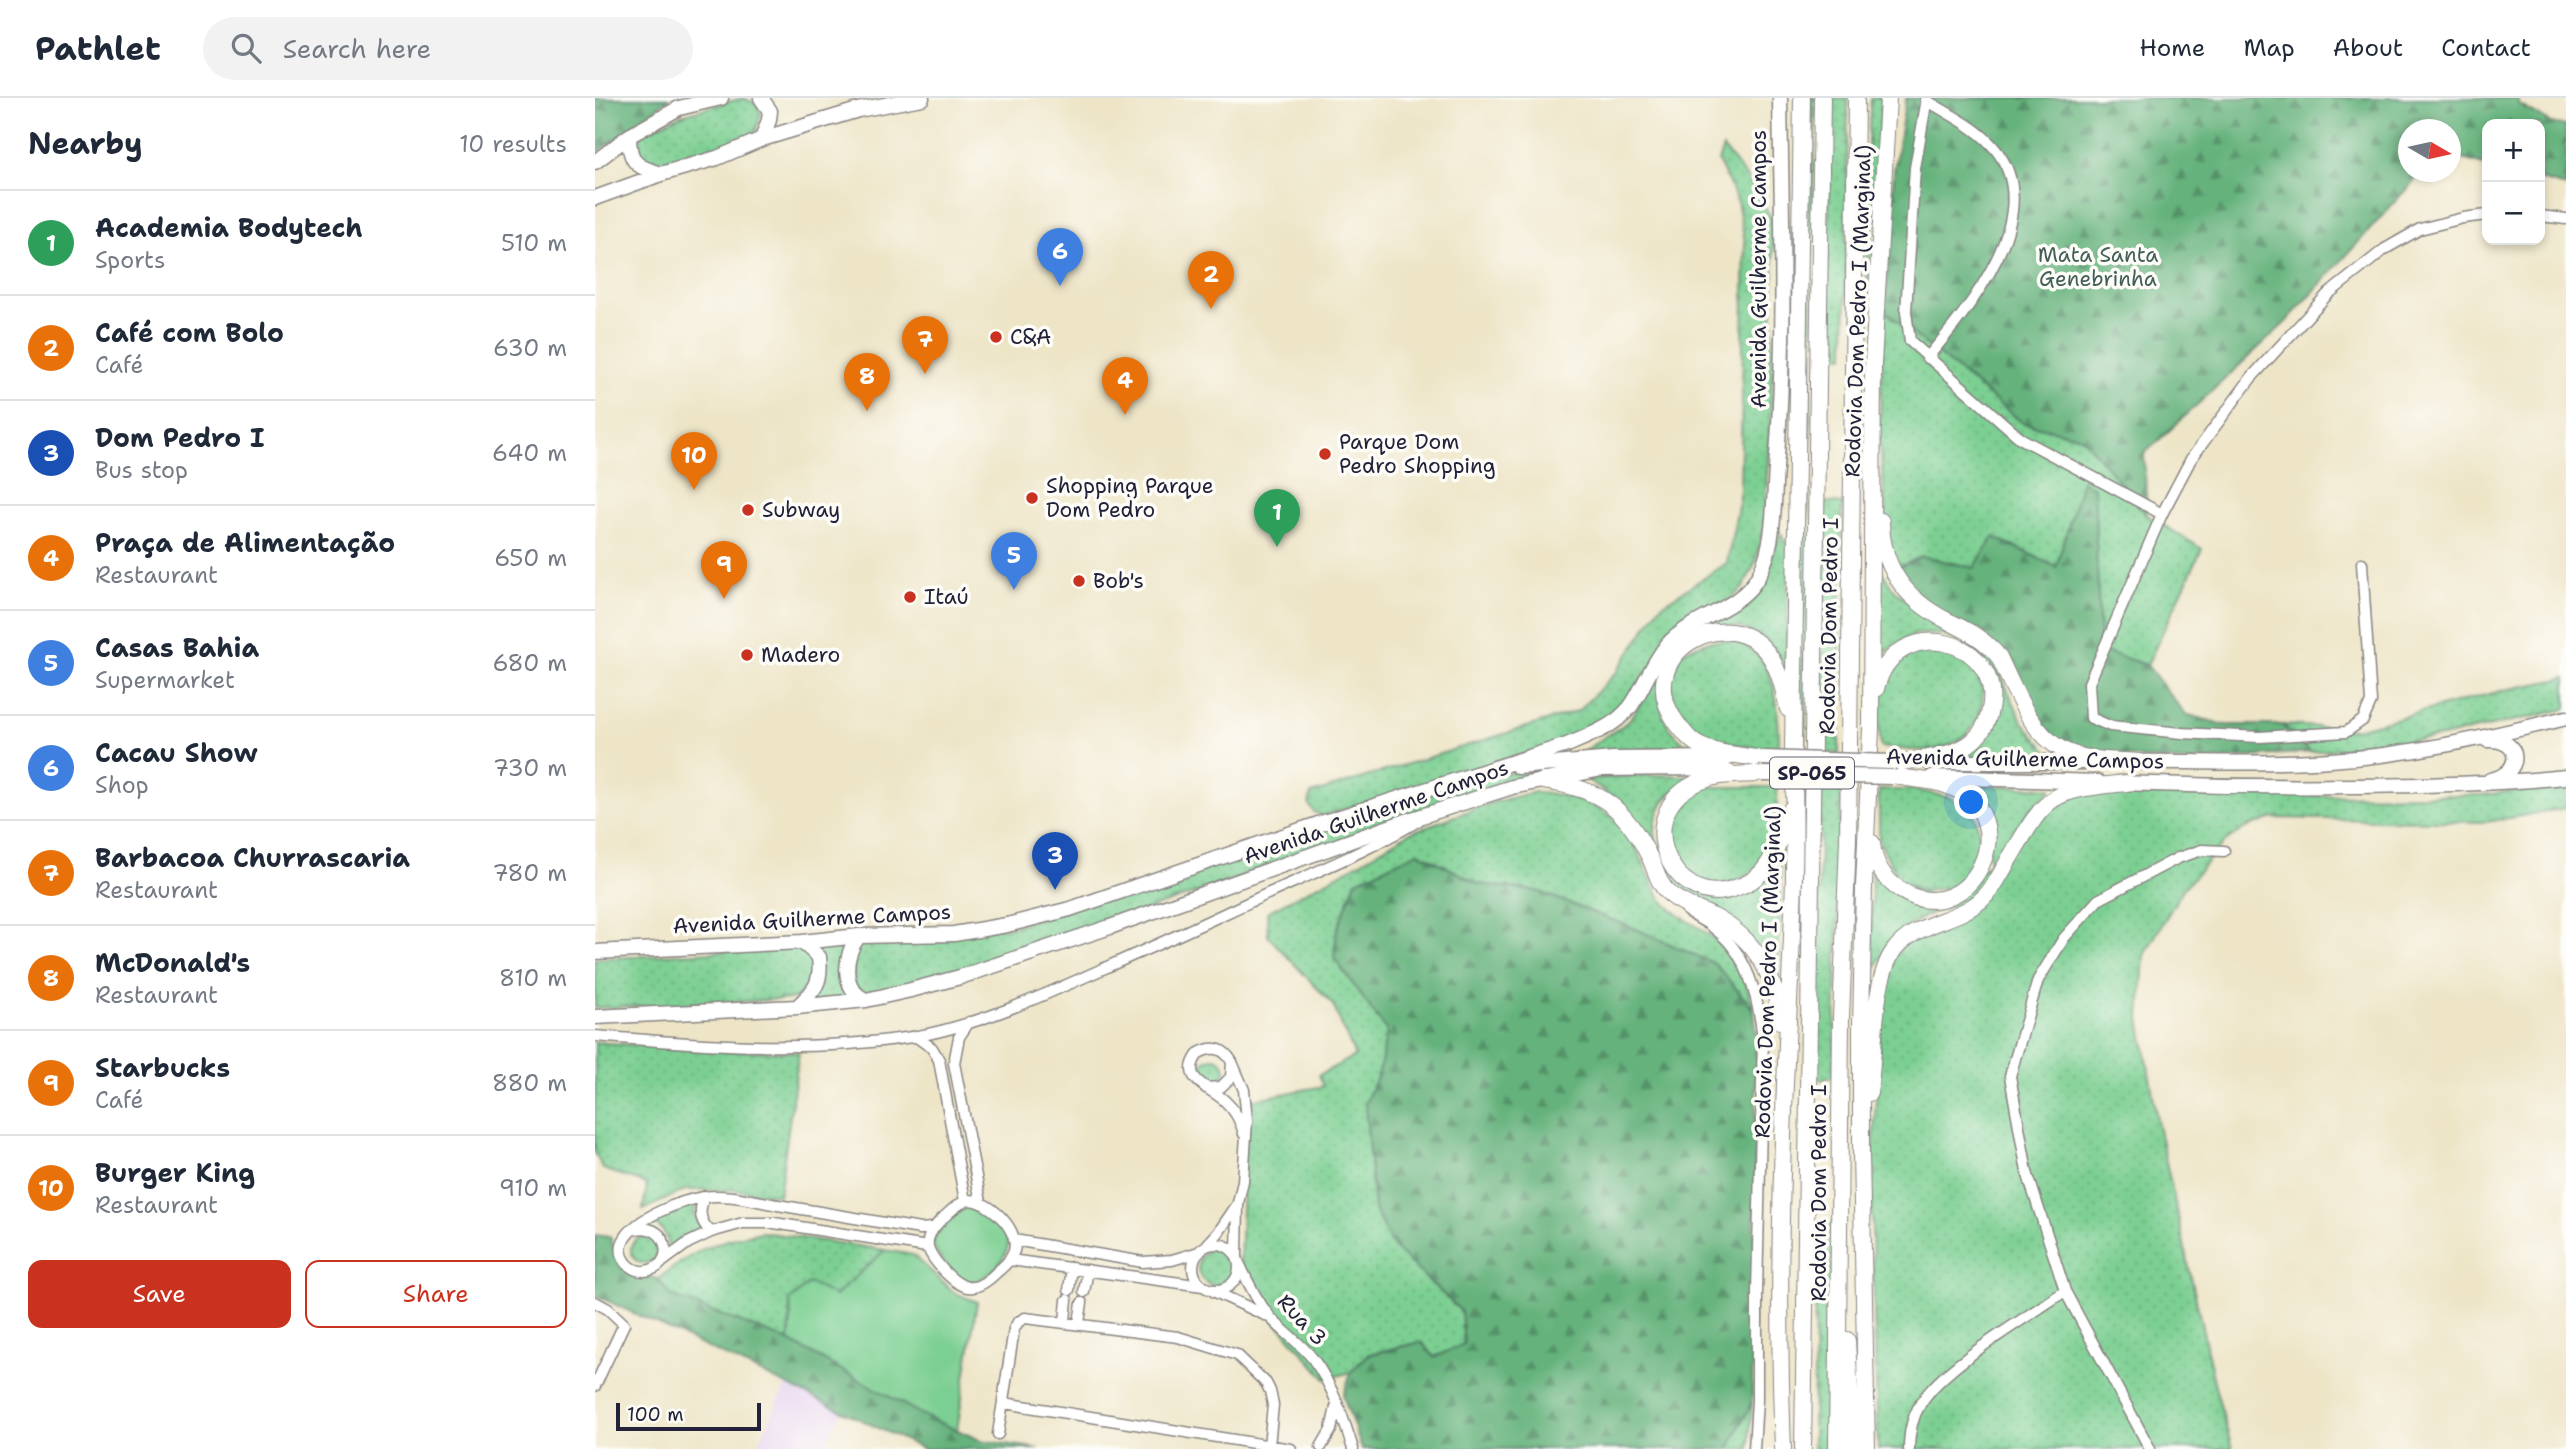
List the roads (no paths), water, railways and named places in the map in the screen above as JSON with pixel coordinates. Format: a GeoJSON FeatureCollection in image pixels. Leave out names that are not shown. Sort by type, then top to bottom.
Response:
{"type":"FeatureCollection","features":[{"type":"Feature","properties":{"kind":"highway","name":"Rodovia Dom Pedro I (Marginal)"},"geometry":{"type":"LineString","coordinates":[[1780,1385],[1781,1218],[1793,935],[1802,98]]}},
{"type":"Feature","properties":{"kind":"highway","name":"Rodovia Dom Pedro I"},"geometry":{"type":"LineString","coordinates":[[1803,1449],[1822,98]]}},
{"type":"Feature","properties":{"kind":"highway","name":"Rodovia Dom Pedro I"},"geometry":{"type":"LineString","coordinates":[[1837,1449],[1841,1018],[1848,840],[1856,98]]}},
{"type":"Feature","properties":{"kind":"highway"},"geometry":{"type":"LineString","coordinates":[[1854,227],[1867,98]]}},
{"type":"Feature","properties":{"kind":"highway","name":"Rodovia Dom Pedro I (Marginal)"},"geometry":{"type":"LineString","coordinates":[[1867,1449],[1861,1154],[1863,898],[1871,729],[1873,364],[1888,98]]}},
{"type":"Feature","properties":{"kind":"highway"},"geometry":{"type":"LineString","coordinates":[[1873,364],[1879,434],[1881,530],[1891,571],[1920,603],[1991,647],[2035,725],[2055,745],[2064,751],[2084,756],[2139,762]]}},
{"type":"Feature","properties":{"kind":"highway"},"geometry":{"type":"LineString","coordinates":[[1759,766],[1701,747],[1685,734],[1672,716],[1665,694],[1666,675],[1671,660],[1681,647],[1693,638],[1711,632],[1734,633],[1755,641],[1770,657],[1785,695],[1793,750]]}},
{"type":"Feature","properties":{"kind":"highway"},"geometry":{"type":"LineString","coordinates":[[1871,729],[1879,676],[1887,663],[1906,646],[1928,640],[1945,642],[1962,648],[1975,658],[1986,674],[1992,700],[1986,725],[1980,734],[1972,742],[1950,754],[1897,769]]}},
{"type":"Feature","properties":{"kind":"highway"},"geometry":{"type":"LineString","coordinates":[[1759,766],[1707,778],[1672,801],[1665,814],[1662,830],[1664,849],[1670,864],[1683,878],[1696,887],[1729,891],[1760,874],[1770,861],[1795,796]]}},
{"type":"Feature","properties":{"kind":"highway"},"geometry":{"type":"LineString","coordinates":[[1868,803],[1876,862],[1880,872],[1892,885],[1908,895],[1935,900],[1971,884],[1980,872],[1988,844],[1988,829],[1976,804],[1948,785],[1897,769]]}},
{"type":"Feature","properties":{"kind":"highway"},"geometry":{"type":"LineString","coordinates":[[1543,781],[1588,791],[1610,803],[1629,821],[1651,860],[1659,881],[1670,895],[1725,922],[1759,954],[1778,998],[1785,1084]]}},
{"type":"Feature","properties":{"kind":"highway"},"geometry":{"type":"LineString","coordinates":[[1861,1154],[1874,1059],[1878,994],[1884,971],[1894,950],[1909,937],[1935,922],[1980,901],[1995,883],[2027,827],[2050,800],[2062,793],[2082,788],[2127,783]]}},
{"type":"Feature","properties":{"kind":"highway"},"geometry":{"type":"LineString","coordinates":[[1840,1282],[1850,1361],[1853,1449]]}},
{"type":"Feature","properties":{"kind":"highway"},"geometry":{"type":"LineString","coordinates":[[1776,1449],[1780,1385]]}},
{"type":"Feature","properties":{"kind":"highway"},"geometry":{"type":"LineString","coordinates":[[1780,1385],[1783,1449]]}},
{"type":"Feature","properties":{"kind":"main road"},"geometry":{"type":"LineString","coordinates":[[595,162],[677,103],[721,98]]}},
{"type":"Feature","properties":{"kind":"main road"},"geometry":{"type":"LineString","coordinates":[[761,98],[770,111],[762,139]]}},
{"type":"Feature","properties":{"kind":"main road"},"geometry":{"type":"LineString","coordinates":[[595,198],[661,174],[717,158],[762,139],[858,110],[922,98]]}},
{"type":"Feature","properties":{"kind":"main road"},"geometry":{"type":"LineString","coordinates":[[1774,98],[1780,135]]}},
{"type":"Feature","properties":{"kind":"main road","name":"Avenida Guilherme Campos"},"geometry":{"type":"LineString","coordinates":[[595,952],[802,942],[859,936],[954,934],[1007,925],[1070,909],[1318,824],[1567,745],[1596,733],[1619,719],[1635,702],[1667,645],[1701,618],[1742,595],[1755,583],[1770,544],[1781,398],[1783,212],[1780,98]]}},
{"type":"Feature","properties":{"kind":"main road"},"geometry":{"type":"LineString","coordinates":[[629,136],[629,152],[634,162],[644,169],[661,174]]}},
{"type":"Feature","properties":{"kind":"main road","name":"Avenida Guilherme Campos"},"geometry":{"type":"LineString","coordinates":[[1897,769],[2329,760],[2470,742],[2566,718]]}},
{"type":"Feature","properties":{"kind":"main road"},"geometry":{"type":"LineString","coordinates":[[2461,785],[2497,779],[2510,770],[2515,758],[2514,752],[2505,743],[2494,740],[2470,742]]}},
{"type":"Feature","properties":{"kind":"main road","name":"Avenida Guilherme Campos"},"geometry":{"type":"LineString","coordinates":[[1468,777],[1527,765],[1613,759],[1897,769],[2127,783],[2461,785],[2566,778]]}},
{"type":"Feature","properties":{"kind":"main road","name":"Avenida Guilherme Campos"},"geometry":{"type":"LineString","coordinates":[[595,1017],[797,1007],[866,1000],[960,977],[1109,928],[1475,797],[1602,769],[1759,766]]}},
{"type":"Feature","properties":{"kind":"main road"},"geometry":{"type":"LineString","coordinates":[[859,936],[852,944],[848,957],[848,972],[851,987],[858,996],[866,1000]]}},
{"type":"Feature","properties":{"kind":"main road"},"geometry":{"type":"LineString","coordinates":[[797,1007],[817,985],[821,973],[819,957],[802,942]]}},
{"type":"Feature","properties":{"kind":"street"},"geometry":{"type":"LineString","coordinates":[[1927,358],[1962,317],[1993,265],[2005,239],[2012,211],[2013,186],[2009,169],[1982,134],[1927,99],[1915,168],[1906,312],[1909,341],[1927,358],[2020,438],[2162,514]]}},
{"type":"Feature","properties":{"kind":"street"},"geometry":{"type":"LineString","coordinates":[[2362,563],[2371,702],[2363,720],[2346,732],[2259,737],[2155,732],[2110,726],[2091,718],[2089,683],[2162,514],[2191,459],[2251,378],[2327,295],[2385,249],[2420,229],[2482,216]]}},
{"type":"Feature","properties":{"kind":"street"},"geometry":{"type":"LineString","coordinates":[[2545,217],[2566,219]]}},
{"type":"Feature","properties":{"kind":"street"},"geometry":{"type":"LineString","coordinates":[[595,1036],[668,1042],[789,1046],[854,1044],[915,1036],[969,1022],[1030,1000],[1326,869],[1394,836],[1435,811]]}},
{"type":"Feature","properties":{"kind":"street"},"geometry":{"type":"LineString","coordinates":[[2150,1449],[2065,1291],[2027,1172],[2010,1076],[2038,980],[2064,938],[2098,900],[2178,859],[2202,850],[2224,850]]}},
{"type":"Feature","properties":{"kind":"street"},"geometry":{"type":"LineString","coordinates":[[1670,895],[1691,915],[1727,939],[1745,965],[1759,1006],[1763,1039],[1754,1449]]}},
{"type":"Feature","properties":{"kind":"street"},"geometry":{"type":"LineString","coordinates":[[969,1022],[959,1037],[954,1063],[981,1202]]}},
{"type":"Feature","properties":{"kind":"street"},"geometry":{"type":"LineString","coordinates":[[915,1036],[932,1048],[939,1060],[965,1201]]}},
{"type":"Feature","properties":{"kind":"street"},"geometry":{"type":"LineString","coordinates":[[1010,1260],[1207,1288],[1228,1287],[1235,1282],[1238,1260],[1238,1203],[1245,1158],[1247,1120],[1244,1090],[1228,1055],[1214,1048],[1199,1053],[1194,1059],[1192,1070],[1197,1082],[1230,1106],[1242,1125],[1245,1136]]}},
{"type":"Feature","properties":{"kind":"street"},"geometry":{"type":"LineString","coordinates":[[1206,1088],[1213,1089],[1227,1083],[1233,1069],[1232,1062]]}},
{"type":"Feature","properties":{"kind":"street"},"geometry":{"type":"LineString","coordinates":[[927,1247],[774,1223],[743,1223],[711,1231],[653,1269],[642,1272],[631,1268],[624,1260],[621,1249],[624,1238],[645,1219],[705,1196],[752,1201],[920,1229],[932,1228]]}},
{"type":"Feature","properties":{"kind":"street"},"geometry":{"type":"LineString","coordinates":[[705,1196],[700,1216],[711,1231]]}},
{"type":"Feature","properties":{"kind":"street"},"geometry":{"type":"LineString","coordinates":[[965,1201],[981,1202],[1011,1231],[1014,1248],[1010,1260],[983,1285],[966,1287],[954,1282],[932,1258],[927,1247],[928,1236],[932,1228],[958,1204],[965,1201]]}},
{"type":"Feature","properties":{"kind":"street"},"geometry":{"type":"LineString","coordinates":[[1238,1203],[1224,1226],[1195,1258],[1194,1274],[1207,1288],[1271,1318]]}},
{"type":"Feature","properties":{"kind":"street"},"geometry":{"type":"LineString","coordinates":[[632,1230],[651,1228],[660,1234],[665,1253],[662,1262]]}},
{"type":"Feature","properties":{"kind":"street"},"geometry":{"type":"LineString","coordinates":[[1014,1240],[1143,1262],[1172,1260],[1215,1244],[1231,1249],[1238,1260]]}},
{"type":"Feature","properties":{"kind":"street","name":"Rua 3"},"geometry":{"type":"LineString","coordinates":[[1238,1260],[1248,1284],[1271,1318],[1312,1357],[1326,1379],[1352,1449]]}},
{"type":"Feature","properties":{"kind":"street"},"geometry":{"type":"LineString","coordinates":[[1065,1321],[1072,1268]]}},
{"type":"Feature","properties":{"kind":"street"},"geometry":{"type":"LineString","coordinates":[[1079,1323],[1088,1270]]}},
{"type":"Feature","properties":{"kind":"street"},"geometry":{"type":"LineString","coordinates":[[1909,1449],[1910,1430],[1922,1402],[1945,1376],[2065,1291]]}},
{"type":"Feature","properties":{"kind":"street"},"geometry":{"type":"LineString","coordinates":[[595,1303],[608,1309],[624,1324],[595,1386]]}},
{"type":"Feature","properties":{"kind":"street"},"geometry":{"type":"LineString","coordinates":[[998,1434],[1014,1329],[1018,1322],[1025,1318],[1178,1337],[1237,1355],[1266,1383],[1270,1391],[1273,1405],[1269,1446]]}},
{"type":"Feature","properties":{"kind":"street"},"geometry":{"type":"LineString","coordinates":[[1320,1448],[1336,1416],[1336,1400]]}},
{"type":"Feature","properties":{"kind":"street"},"geometry":{"type":"LineString","coordinates":[[1004,1403],[1291,1449]]}},
{"type":"Feature","properties":{"kind":"street"},"geometry":{"type":"LineString","coordinates":[[1320,1448],[1327,1443],[1339,1441],[1352,1449]]}},
{"type":"Feature","properties":{"kind":"place","name":"Cacau Show"},"geometry":{"type":"Point","coordinates":[1060,286]}},
{"type":"Feature","properties":{"kind":"place","name":"Café com Bolo"},"geometry":{"type":"Point","coordinates":[1211,309]}},
{"type":"Feature","properties":{"kind":"place","name":"C&A"},"geometry":{"type":"Point","coordinates":[996,337]}},
{"type":"Feature","properties":{"kind":"place","name":"Barbacoa Churrascaria"},"geometry":{"type":"Point","coordinates":[925,374]}},
{"type":"Feature","properties":{"kind":"place","name":"McDonald's"},"geometry":{"type":"Point","coordinates":[867,411]}},
{"type":"Feature","properties":{"kind":"place","name":"Praça de Alimentação"},"geometry":{"type":"Point","coordinates":[1125,415]}},
{"type":"Feature","properties":{"kind":"place","name":"Parque Dom Pedro Shopping"},"geometry":{"type":"Point","coordinates":[1325,454]}},
{"type":"Feature","properties":{"kind":"place","name":"Burger King"},"geometry":{"type":"Point","coordinates":[694,490]}},
{"type":"Feature","properties":{"kind":"place","name":"Shopping Parque Dom Pedro"},"geometry":{"type":"Point","coordinates":[1032,498]}},
{"type":"Feature","properties":{"kind":"place","name":"Subway"},"geometry":{"type":"Point","coordinates":[748,510]}},
{"type":"Feature","properties":{"kind":"place","name":"Academia Bodytech"},"geometry":{"type":"Point","coordinates":[1277,547]}},
{"type":"Feature","properties":{"kind":"place","name":"Bob's"},"geometry":{"type":"Point","coordinates":[1079,581]}},
{"type":"Feature","properties":{"kind":"place","name":"Casas Bahia"},"geometry":{"type":"Point","coordinates":[1014,590]}},
{"type":"Feature","properties":{"kind":"place","name":"Itaú"},"geometry":{"type":"Point","coordinates":[910,597]}},
{"type":"Feature","properties":{"kind":"place","name":"Starbucks"},"geometry":{"type":"Point","coordinates":[724,599]}},
{"type":"Feature","properties":{"kind":"place","name":"Madero"},"geometry":{"type":"Point","coordinates":[747,655]}},
{"type":"Feature","properties":{"kind":"place","name":"Dom Pedro I"},"geometry":{"type":"Point","coordinates":[1055,890]}},
{"type":"Feature","properties":{"kind":"park label","name":"Mata Santa Genebrinha"},"geometry":{"type":"Point","coordinates":[2098,267]}}]}
